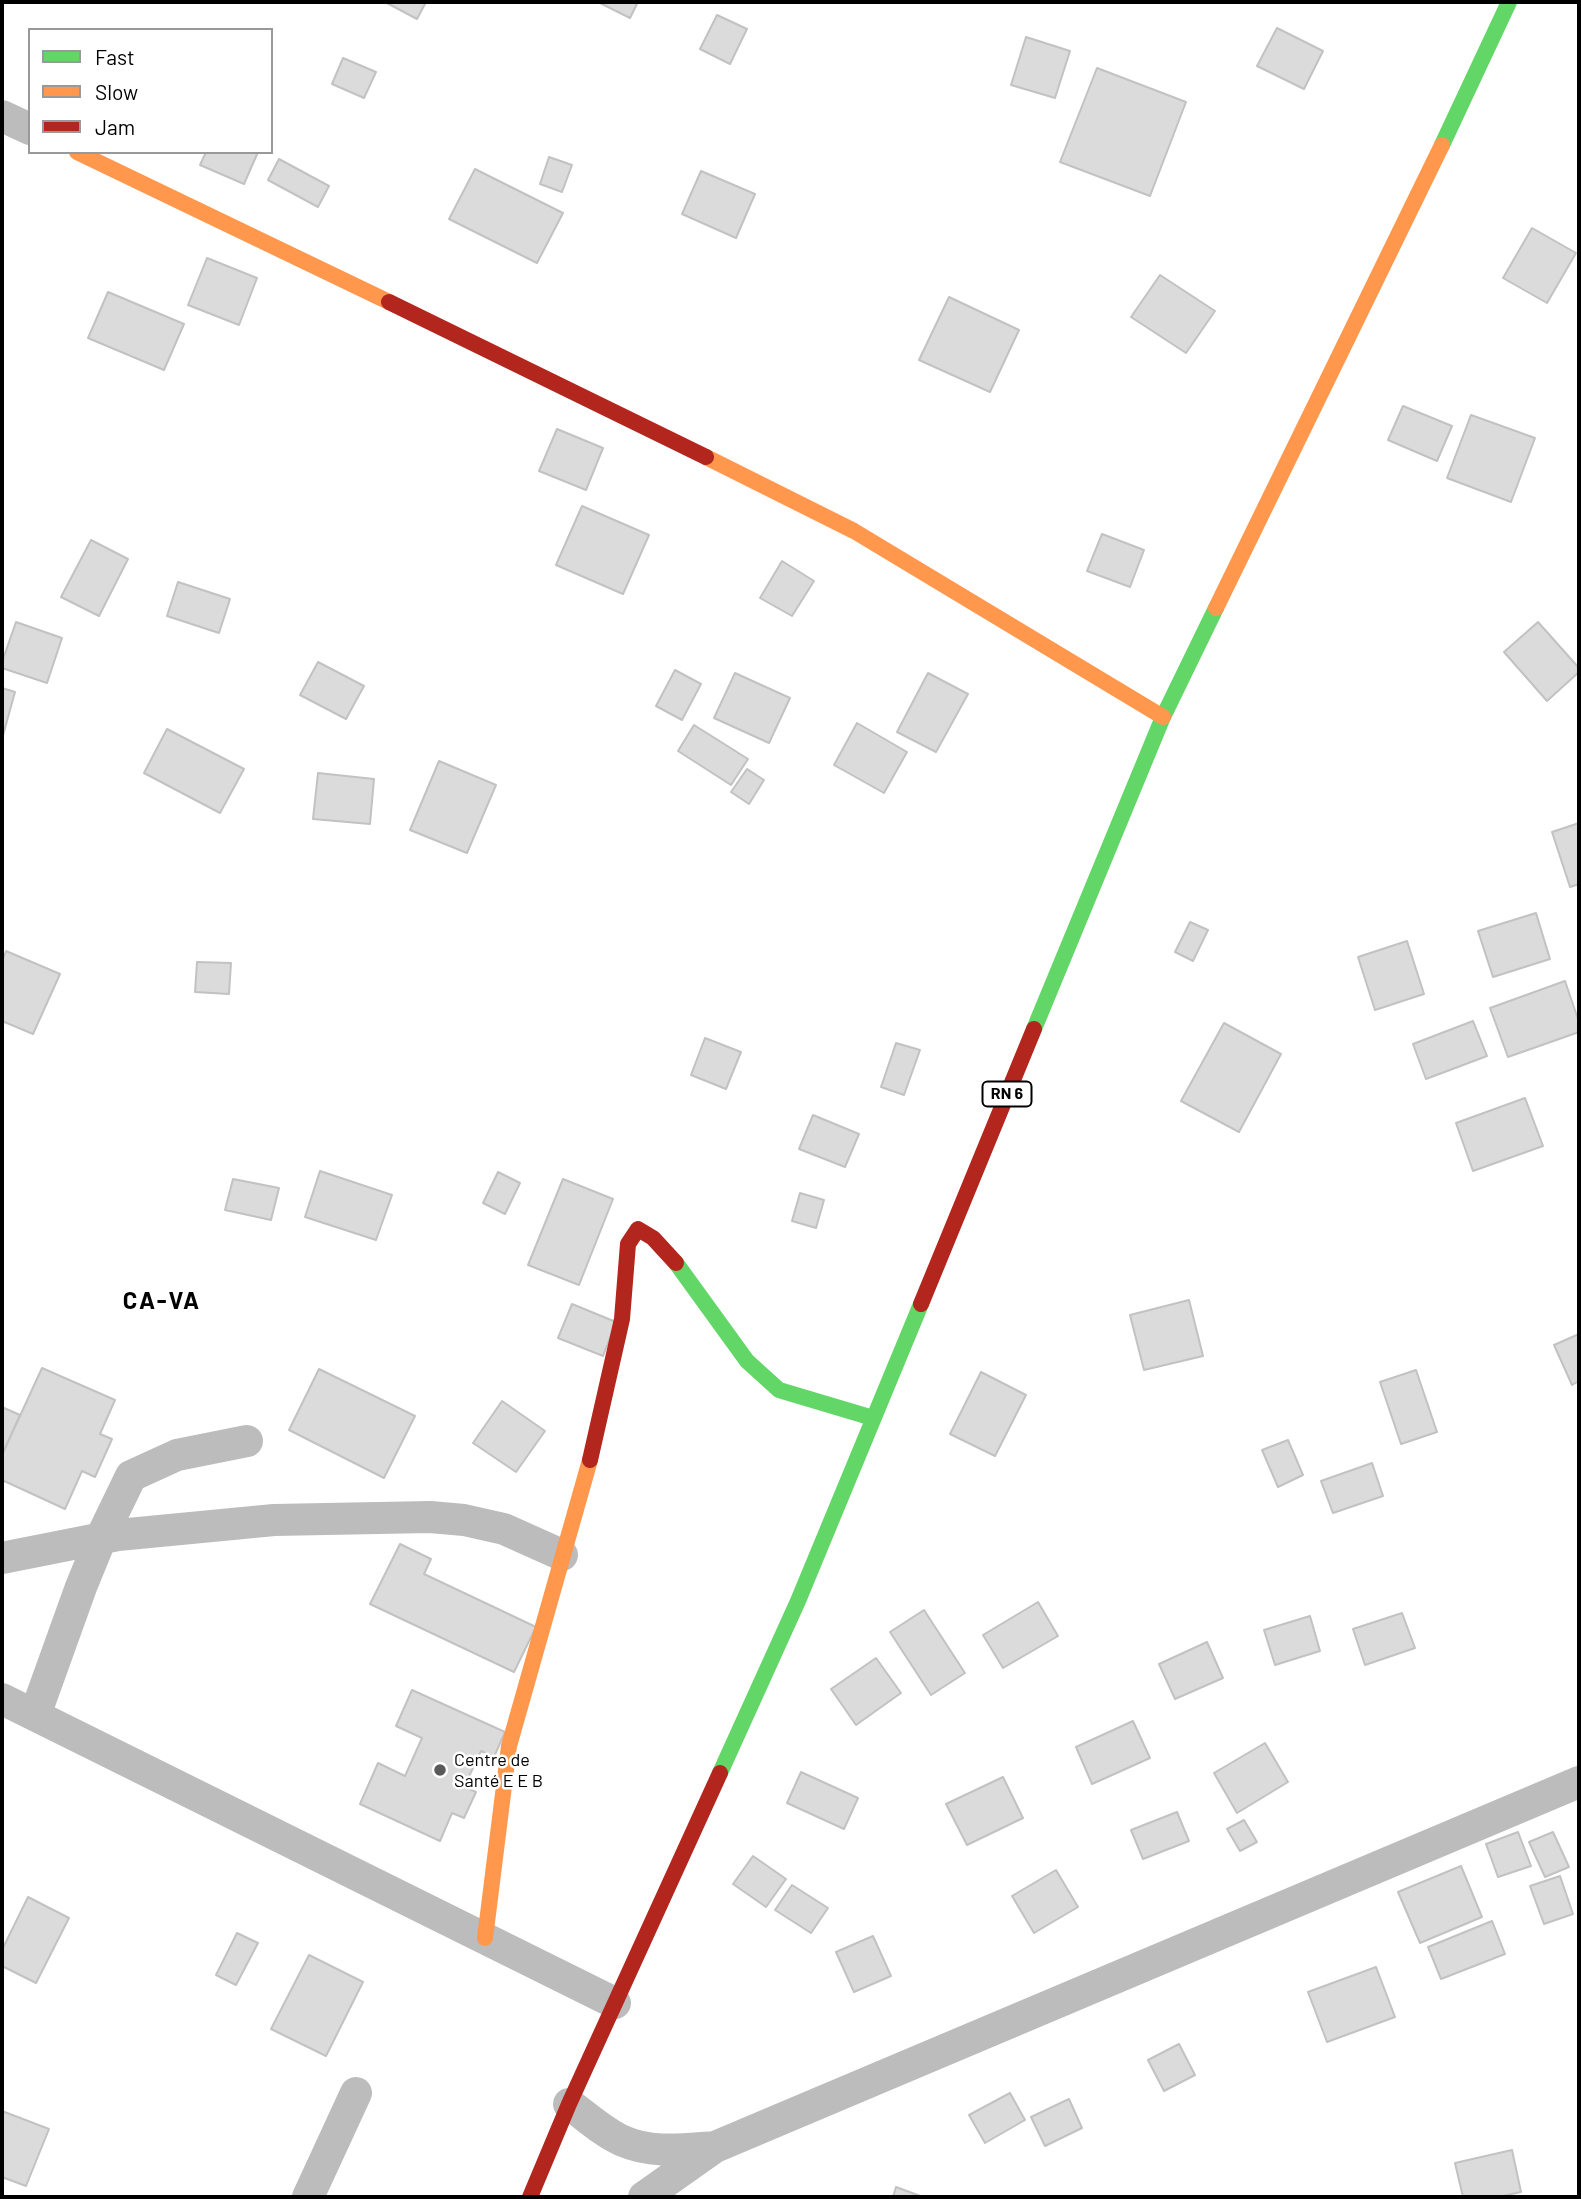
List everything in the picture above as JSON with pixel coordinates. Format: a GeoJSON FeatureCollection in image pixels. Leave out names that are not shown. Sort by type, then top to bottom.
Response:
{"type":"FeatureCollection","features":[{"type":"Feature","properties":{"kind":"main road","name":"RN 6"},"geometry":{"type":"LineString","coordinates":[[530,2197],[569,2104],[799,1601],[1163,717],[1509,2]]}},
{"type":"Feature","properties":{"kind":"main road"},"geometry":{"type":"LineString","coordinates":[[81,154],[532,370],[854,531],[1163,717]]}},
{"type":"Feature","properties":{"kind":"main road"},"geometry":{"type":"LineString","coordinates":[[485,1938],[509,1746],[592,1454],[622,1319],[628,1244],[638,1229],[653,1238],[674,1260],[747,1361],[779,1390],[873,1418]]}},
{"type":"Feature","properties":{"kind":"street"},"geometry":{"type":"LineString","coordinates":[[2,116],[28,129]]}},
{"type":"Feature","properties":{"kind":"street"},"geometry":{"type":"LineString","coordinates":[[35,1715],[81,1587],[131,1476],[177,1455],[247,1441]]}},
{"type":"Feature","properties":{"kind":"street"},"geometry":{"type":"LineString","coordinates":[[2,1558],[102,1538],[274,1520],[430,1517],[464,1520],[504,1529],[562,1555]]}},
{"type":"Feature","properties":{"kind":"street"},"geometry":{"type":"LineString","coordinates":[[2,1699],[615,2003]]}},
{"type":"Feature","properties":{"kind":"street"},"geometry":{"type":"LineString","coordinates":[[644,2197],[715,2147],[1579,1782]]}},
{"type":"Feature","properties":{"kind":"street"},"geometry":{"type":"LineString","coordinates":[[308,2197],[356,2093]]}},
{"type":"Feature","properties":{"kind":"street"},"geometry":{"type":"LineString","coordinates":[[569,2104],[621,2141],[648,2149],[715,2147]]}},
{"type":"Feature","properties":{"kind":"building"},"geometry":{"type":"Polygon","coordinates":[[[385,2],[426,2],[417,19],[385,2]]]}},
{"type":"Feature","properties":{"kind":"building"},"geometry":{"type":"Polygon","coordinates":[[[598,2],[638,2],[630,18],[598,2]]]}},
{"type":"Feature","properties":{"kind":"building"},"geometry":{"type":"Polygon","coordinates":[[[717,15],[747,29],[730,64],[700,49],[717,15]]]}},
{"type":"Feature","properties":{"kind":"building"},"geometry":{"type":"Polygon","coordinates":[[[1277,28],[1323,51],[1304,89],[1257,66],[1277,28]]]}},
{"type":"Feature","properties":{"kind":"building"},"geometry":{"type":"Polygon","coordinates":[[[1026,37],[1070,51],[1055,98],[1011,85],[1026,37]]]}},
{"type":"Feature","properties":{"kind":"building"},"geometry":{"type":"Polygon","coordinates":[[[343,58],[376,72],[364,98],[332,84],[343,58]]]}},
{"type":"Feature","properties":{"kind":"building"},"geometry":{"type":"Polygon","coordinates":[[[1097,68],[1186,102],[1150,196],[1060,162],[1097,68]]]}},
{"type":"Feature","properties":{"kind":"building"},"geometry":{"type":"Polygon","coordinates":[[[205,154],[257,154],[244,184],[200,165],[205,154]]]}},
{"type":"Feature","properties":{"kind":"building"},"geometry":{"type":"Polygon","coordinates":[[[549,157],[572,165],[562,192],[540,184],[549,157]]]}},
{"type":"Feature","properties":{"kind":"building"},"geometry":{"type":"Polygon","coordinates":[[[279,159],[329,186],[318,207],[268,180],[279,159]]]}},
{"type":"Feature","properties":{"kind":"building"},"geometry":{"type":"Polygon","coordinates":[[[475,169],[563,213],[537,263],[449,219],[475,169]]]}},
{"type":"Feature","properties":{"kind":"building"},"geometry":{"type":"Polygon","coordinates":[[[701,171],[755,194],[736,238],[682,214],[701,171]]]}},
{"type":"Feature","properties":{"kind":"building"},"geometry":{"type":"Polygon","coordinates":[[[1532,228],[1576,253],[1547,303],[1503,278],[1532,228]]]}},
{"type":"Feature","properties":{"kind":"building"},"geometry":{"type":"Polygon","coordinates":[[[207,258],[257,278],[239,325],[188,305],[207,258]]]}},
{"type":"Feature","properties":{"kind":"building"},"geometry":{"type":"Polygon","coordinates":[[[1160,275],[1215,311],[1186,353],[1131,317],[1160,275]]]}},
{"type":"Feature","properties":{"kind":"building"},"geometry":{"type":"Polygon","coordinates":[[[108,292],[184,324],[164,370],[88,338],[108,292]]]}},
{"type":"Feature","properties":{"kind":"building"},"geometry":{"type":"Polygon","coordinates":[[[949,297],[1019,330],[990,392],[919,360],[949,297]]]}},
{"type":"Feature","properties":{"kind":"building"},"geometry":{"type":"Polygon","coordinates":[[[1403,406],[1452,426],[1437,461],[1388,440],[1403,406]]]}},
{"type":"Feature","properties":{"kind":"building"},"geometry":{"type":"Polygon","coordinates":[[[1471,415],[1535,438],[1511,502],[1447,478],[1471,415]]]}},
{"type":"Feature","properties":{"kind":"building"},"geometry":{"type":"Polygon","coordinates":[[[557,429],[603,448],[586,490],[539,471],[557,429]]]}},
{"type":"Feature","properties":{"kind":"building"},"geometry":{"type":"Polygon","coordinates":[[[582,506],[649,535],[623,594],[556,565],[582,506]]]}},
{"type":"Feature","properties":{"kind":"building"},"geometry":{"type":"Polygon","coordinates":[[[1102,534],[1144,550],[1130,587],[1087,571],[1102,534]]]}},
{"type":"Feature","properties":{"kind":"building"},"geometry":{"type":"Polygon","coordinates":[[[91,540],[128,559],[99,616],[61,597],[91,540]]]}},
{"type":"Feature","properties":{"kind":"building"},"geometry":{"type":"Polygon","coordinates":[[[782,561],[814,581],[792,616],[760,598],[782,561]]]}},
{"type":"Feature","properties":{"kind":"building"},"geometry":{"type":"Polygon","coordinates":[[[178,582],[230,599],[219,633],[167,616],[178,582]]]}},
{"type":"Feature","properties":{"kind":"building"},"geometry":{"type":"Polygon","coordinates":[[[16,622],[62,638],[47,683],[2,668],[16,622]]]}},
{"type":"Feature","properties":{"kind":"building"},"geometry":{"type":"Polygon","coordinates":[[[1538,622],[1579,668],[1579,672],[1547,701],[1504,652],[1538,622]]]}},
{"type":"Feature","properties":{"kind":"building"},"geometry":{"type":"Polygon","coordinates":[[[318,662],[364,686],[346,719],[300,695],[318,662]]]}},
{"type":"Feature","properties":{"kind":"building"},"geometry":{"type":"Polygon","coordinates":[[[675,670],[701,684],[682,720],[656,706],[675,670]]]}},
{"type":"Feature","properties":{"kind":"building"},"geometry":{"type":"Polygon","coordinates":[[[735,673],[790,698],[769,743],[714,718],[735,673]]]}},
{"type":"Feature","properties":{"kind":"building"},"geometry":{"type":"Polygon","coordinates":[[[928,673],[968,694],[936,752],[897,732],[928,673]]]}},
{"type":"Feature","properties":{"kind":"building"},"geometry":{"type":"Polygon","coordinates":[[[2,688],[15,692],[2,739],[2,688]]]}},
{"type":"Feature","properties":{"kind":"building"},"geometry":{"type":"Polygon","coordinates":[[[857,723],[907,752],[884,793],[834,765],[857,723]]]}},
{"type":"Feature","properties":{"kind":"building"},"geometry":{"type":"Polygon","coordinates":[[[694,725],[748,759],[731,785],[678,751],[694,725]]]}},
{"type":"Feature","properties":{"kind":"building"},"geometry":{"type":"Polygon","coordinates":[[[167,729],[244,769],[220,813],[144,773],[167,729]]]}},
{"type":"Feature","properties":{"kind":"building"},"geometry":{"type":"Polygon","coordinates":[[[439,761],[496,785],[467,853],[410,830],[439,761]]]}},
{"type":"Feature","properties":{"kind":"building"},"geometry":{"type":"Polygon","coordinates":[[[747,769],[764,780],[749,804],[731,792],[747,769]]]}},
{"type":"Feature","properties":{"kind":"building"},"geometry":{"type":"Polygon","coordinates":[[[318,773],[374,779],[370,824],[313,819],[318,773]]]}},
{"type":"Feature","properties":{"kind":"building"},"geometry":{"type":"Polygon","coordinates":[[[1579,823],[1579,884],[1570,887],[1552,832],[1579,823]]]}},
{"type":"Feature","properties":{"kind":"building"},"geometry":{"type":"Polygon","coordinates":[[[1536,913],[1550,959],[1493,977],[1478,931],[1536,913]]]}},
{"type":"Feature","properties":{"kind":"building"},"geometry":{"type":"Polygon","coordinates":[[[1190,922],[1208,930],[1193,961],[1175,952],[1190,922]]]}},
{"type":"Feature","properties":{"kind":"building"},"geometry":{"type":"Polygon","coordinates":[[[1407,941],[1424,994],[1375,1010],[1358,957],[1407,941]]]}},
{"type":"Feature","properties":{"kind":"building"},"geometry":{"type":"Polygon","coordinates":[[[6,951],[60,974],[33,1034],[2,1021],[2,961],[6,951]]]}},
{"type":"Feature","properties":{"kind":"building"},"geometry":{"type":"Polygon","coordinates":[[[197,962],[231,963],[229,994],[195,992],[197,962]]]}},
{"type":"Feature","properties":{"kind":"building"},"geometry":{"type":"Polygon","coordinates":[[[1565,981],[1579,1022],[1579,1032],[1508,1057],[1490,1008],[1565,981]]]}},
{"type":"Feature","properties":{"kind":"building"},"geometry":{"type":"Polygon","coordinates":[[[1473,1021],[1487,1056],[1426,1079],[1413,1044],[1473,1021]]]}},
{"type":"Feature","properties":{"kind":"building"},"geometry":{"type":"Polygon","coordinates":[[[1224,1023],[1281,1054],[1239,1132],[1181,1101],[1224,1023]]]}},
{"type":"Feature","properties":{"kind":"building"},"geometry":{"type":"Polygon","coordinates":[[[705,1038],[741,1052],[726,1089],[691,1075],[705,1038]]]}},
{"type":"Feature","properties":{"kind":"building"},"geometry":{"type":"Polygon","coordinates":[[[896,1043],[920,1050],[904,1095],[881,1087],[896,1043]]]}},
{"type":"Feature","properties":{"kind":"building"},"geometry":{"type":"Polygon","coordinates":[[[1525,1098],[1543,1146],[1473,1171],[1456,1123],[1525,1098]]]}},
{"type":"Feature","properties":{"kind":"building"},"geometry":{"type":"Polygon","coordinates":[[[813,1115],[859,1134],[845,1167],[799,1149],[813,1115]]]}},
{"type":"Feature","properties":{"kind":"building"},"geometry":{"type":"Polygon","coordinates":[[[320,1171],[392,1195],[376,1240],[305,1217],[320,1171]]]}},
{"type":"Feature","properties":{"kind":"building"},"geometry":{"type":"Polygon","coordinates":[[[498,1172],[520,1183],[505,1214],[483,1203],[498,1172]]]}},
{"type":"Feature","properties":{"kind":"building"},"geometry":{"type":"Polygon","coordinates":[[[233,1179],[279,1188],[271,1220],[225,1210],[233,1179]]]}},
{"type":"Feature","properties":{"kind":"building"},"geometry":{"type":"Polygon","coordinates":[[[563,1179],[613,1199],[579,1285],[528,1265],[563,1179]]]}},
{"type":"Feature","properties":{"kind":"building"},"geometry":{"type":"Polygon","coordinates":[[[800,1193],[824,1200],[816,1228],[792,1221],[800,1193]]]}},
{"type":"Feature","properties":{"kind":"building"},"geometry":{"type":"Polygon","coordinates":[[[1189,1300],[1203,1356],[1144,1370],[1130,1315],[1189,1300]]]}},
{"type":"Feature","properties":{"kind":"building"},"geometry":{"type":"Polygon","coordinates":[[[572,1304],[616,1322],[603,1356],[558,1338],[572,1304]]]}},
{"type":"Feature","properties":{"kind":"building"},"geometry":{"type":"Polygon","coordinates":[[[1579,1334],[1579,1381],[1572,1385],[1554,1345],[1579,1334]]]}},
{"type":"Feature","properties":{"kind":"building"},"geometry":{"type":"Polygon","coordinates":[[[42,1368],[115,1400],[100,1434],[112,1439],[95,1477],[82,1471],[65,1509],[2,1480],[2,1455],[42,1368]]]}},
{"type":"Feature","properties":{"kind":"building"},"geometry":{"type":"Polygon","coordinates":[[[319,1369],[415,1416],[384,1478],[289,1430],[319,1369]]]}},
{"type":"Feature","properties":{"kind":"building"},"geometry":{"type":"Polygon","coordinates":[[[1416,1370],[1437,1432],[1401,1444],[1380,1382],[1416,1370]]]}},
{"type":"Feature","properties":{"kind":"building"},"geometry":{"type":"Polygon","coordinates":[[[981,1372],[1026,1395],[995,1456],[950,1434],[981,1372]]]}},
{"type":"Feature","properties":{"kind":"building"},"geometry":{"type":"Polygon","coordinates":[[[502,1401],[545,1431],[516,1472],[473,1443],[502,1401]]]}},
{"type":"Feature","properties":{"kind":"building"},"geometry":{"type":"Polygon","coordinates":[[[2,1407],[20,1415],[2,1455],[2,1407]]]}},
{"type":"Feature","properties":{"kind":"building"},"geometry":{"type":"Polygon","coordinates":[[[1288,1440],[1303,1475],[1278,1487],[1262,1450],[1288,1440]]]}},
{"type":"Feature","properties":{"kind":"building"},"geometry":{"type":"Polygon","coordinates":[[[1372,1463],[1383,1496],[1333,1513],[1321,1481],[1372,1463]]]}},
{"type":"Feature","properties":{"kind":"building"},"geometry":{"type":"Polygon","coordinates":[[[400,1544],[431,1559],[424,1574],[536,1627],[514,1672],[370,1604],[400,1544]]]}},
{"type":"Feature","properties":{"kind":"building"},"geometry":{"type":"Polygon","coordinates":[[[1038,1602],[1058,1636],[1003,1668],[983,1635],[1038,1602]]]}},
{"type":"Feature","properties":{"kind":"building"},"geometry":{"type":"Polygon","coordinates":[[[924,1610],[965,1673],[931,1695],[890,1632],[924,1610]]]}},
{"type":"Feature","properties":{"kind":"building"},"geometry":{"type":"Polygon","coordinates":[[[1402,1613],[1415,1648],[1365,1665],[1353,1629],[1402,1613]]]}},
{"type":"Feature","properties":{"kind":"building"},"geometry":{"type":"Polygon","coordinates":[[[1310,1616],[1320,1651],[1275,1665],[1264,1630],[1310,1616]]]}},
{"type":"Feature","properties":{"kind":"building"},"geometry":{"type":"Polygon","coordinates":[[[1207,1642],[1223,1678],[1175,1699],[1159,1664],[1207,1642]]]}},
{"type":"Feature","properties":{"kind":"building"},"geometry":{"type":"Polygon","coordinates":[[[876,1658],[901,1693],[856,1725],[831,1689],[876,1658]]]}},
{"type":"Feature","properties":{"kind":"building","name":"Centre de Santé E E B"},"geometry":{"type":"Polygon","coordinates":[[[412,1690],[505,1732],[494,1757],[481,1751],[464,1787],[476,1792],[464,1818],[452,1813],[440,1841],[360,1804],[378,1763],[405,1776],[422,1738],[396,1726],[412,1690]]]}},
{"type":"Feature","properties":{"kind":"building"},"geometry":{"type":"Polygon","coordinates":[[[1133,1721],[1150,1758],[1092,1784],[1076,1747],[1133,1721]]]}},
{"type":"Feature","properties":{"kind":"building"},"geometry":{"type":"Polygon","coordinates":[[[1265,1743],[1288,1782],[1237,1813],[1214,1773],[1265,1743]]]}},
{"type":"Feature","properties":{"kind":"building"},"geometry":{"type":"Polygon","coordinates":[[[801,1772],[858,1798],[844,1829],[787,1803],[801,1772]]]}},
{"type":"Feature","properties":{"kind":"building"},"geometry":{"type":"Polygon","coordinates":[[[1003,1777],[1023,1818],[967,1845],[946,1804],[1003,1777]]]}},
{"type":"Feature","properties":{"kind":"building"},"geometry":{"type":"Polygon","coordinates":[[[1177,1812],[1189,1841],[1143,1859],[1131,1830],[1177,1812]]]}},
{"type":"Feature","properties":{"kind":"building"},"geometry":{"type":"Polygon","coordinates":[[[1244,1820],[1257,1842],[1240,1851],[1227,1829],[1244,1820]]]}},
{"type":"Feature","properties":{"kind":"building"},"geometry":{"type":"Polygon","coordinates":[[[1518,1832],[1531,1866],[1498,1877],[1486,1844],[1518,1832]]]}},
{"type":"Feature","properties":{"kind":"building"},"geometry":{"type":"Polygon","coordinates":[[[1553,1832],[1569,1867],[1545,1877],[1529,1842],[1553,1832]]]}},
{"type":"Feature","properties":{"kind":"building"},"geometry":{"type":"Polygon","coordinates":[[[753,1856],[786,1879],[766,1907],[733,1884],[753,1856]]]}},
{"type":"Feature","properties":{"kind":"building"},"geometry":{"type":"Polygon","coordinates":[[[1461,1866],[1482,1917],[1420,1943],[1398,1892],[1461,1866]]]}},
{"type":"Feature","properties":{"kind":"building"},"geometry":{"type":"Polygon","coordinates":[[[1056,1870],[1078,1907],[1034,1933],[1012,1896],[1056,1870]]]}},
{"type":"Feature","properties":{"kind":"building"},"geometry":{"type":"Polygon","coordinates":[[[1560,1876],[1573,1914],[1544,1924],[1530,1886],[1560,1876]]]}},
{"type":"Feature","properties":{"kind":"building"},"geometry":{"type":"Polygon","coordinates":[[[792,1885],[828,1908],[811,1933],[775,1910],[792,1885]]]}},
{"type":"Feature","properties":{"kind":"building"},"geometry":{"type":"Polygon","coordinates":[[[28,1897],[69,1918],[36,1983],[2,1966],[2,1950],[28,1897]]]}},
{"type":"Feature","properties":{"kind":"building"},"geometry":{"type":"Polygon","coordinates":[[[1492,1921],[1505,1954],[1441,1979],[1428,1947],[1492,1921]]]}},
{"type":"Feature","properties":{"kind":"building"},"geometry":{"type":"Polygon","coordinates":[[[237,1933],[258,1943],[236,1985],[216,1975],[237,1933]]]}},
{"type":"Feature","properties":{"kind":"building"},"geometry":{"type":"Polygon","coordinates":[[[873,1936],[891,1976],[854,1992],[836,1952],[873,1936]]]}},
{"type":"Feature","properties":{"kind":"building"},"geometry":{"type":"Polygon","coordinates":[[[309,1955],[363,1982],[326,2056],[271,2029],[309,1955]]]}},
{"type":"Feature","properties":{"kind":"building"},"geometry":{"type":"Polygon","coordinates":[[[1376,1967],[1395,2017],[1327,2042],[1308,1992],[1376,1967]]]}},
{"type":"Feature","properties":{"kind":"building"},"geometry":{"type":"Polygon","coordinates":[[[1179,2044],[1195,2075],[1164,2091],[1148,2060],[1179,2044]]]}},
{"type":"Feature","properties":{"kind":"building"},"geometry":{"type":"Polygon","coordinates":[[[1010,2093],[1025,2120],[985,2143],[969,2115],[1010,2093]]]}},
{"type":"Feature","properties":{"kind":"building"},"geometry":{"type":"Polygon","coordinates":[[[1069,2099],[1082,2128],[1045,2146],[1031,2117],[1069,2099]]]}},
{"type":"Feature","properties":{"kind":"building"},"geometry":{"type":"Polygon","coordinates":[[[2,2111],[49,2129],[26,2186],[2,2177],[2,2111]]]}},
{"type":"Feature","properties":{"kind":"building"},"geometry":{"type":"Polygon","coordinates":[[[1512,2150],[1521,2192],[1498,2197],[1463,2197],[1455,2163],[1512,2150]]]}},
{"type":"Feature","properties":{"kind":"building"},"geometry":{"type":"Polygon","coordinates":[[[896,2187],[923,2197],[893,2197],[896,2187]]]}},
{"type":"Feature","properties":{"kind":"traffic: fast"},"geometry":{"type":"LineString","coordinates":[[1442,145],[1509,2]]}},
{"type":"Feature","properties":{"kind":"traffic: fast"},"geometry":{"type":"LineString","coordinates":[[1034,1029],[1163,717],[1216,608]]}},
{"type":"Feature","properties":{"kind":"traffic: fast"},"geometry":{"type":"LineString","coordinates":[[676,1263],[747,1361],[779,1390],[873,1418]]}},
{"type":"Feature","properties":{"kind":"traffic: fast"},"geometry":{"type":"LineString","coordinates":[[720,1773],[798,1601],[921,1304]]}},
{"type":"Feature","properties":{"kind":"traffic: slow"},"geometry":{"type":"LineString","coordinates":[[1216,608],[1442,145]]}},
{"type":"Feature","properties":{"kind":"traffic: slow"},"geometry":{"type":"LineString","coordinates":[[81,154],[389,302]]}},
{"type":"Feature","properties":{"kind":"traffic: slow"},"geometry":{"type":"LineString","coordinates":[[706,457],[854,531],[1163,717]]}},
{"type":"Feature","properties":{"kind":"traffic: slow"},"geometry":{"type":"LineString","coordinates":[[485,1938],[509,1746],[590,1460]]}},
{"type":"Feature","properties":{"kind":"traffic: jam"},"geometry":{"type":"LineString","coordinates":[[389,302],[706,457]]}},
{"type":"Feature","properties":{"kind":"traffic: jam"},"geometry":{"type":"LineString","coordinates":[[921,1304],[1034,1029]]}},
{"type":"Feature","properties":{"kind":"traffic: jam"},"geometry":{"type":"LineString","coordinates":[[590,1460],[622,1319],[628,1244],[638,1229],[653,1238],[676,1263]]}},
{"type":"Feature","properties":{"kind":"traffic: jam"},"geometry":{"type":"LineString","coordinates":[[530,2197],[569,2104],[720,1773]]}},
{"type":"Feature","properties":{"kind":"place","name":"Centre de Santé E E B"},"geometry":{"type":"Point","coordinates":[440,1770]}},
{"type":"Feature","properties":{"kind":"district","name":"CA-VA"},"geometry":{"type":"Point","coordinates":[162,1301]}}]}
